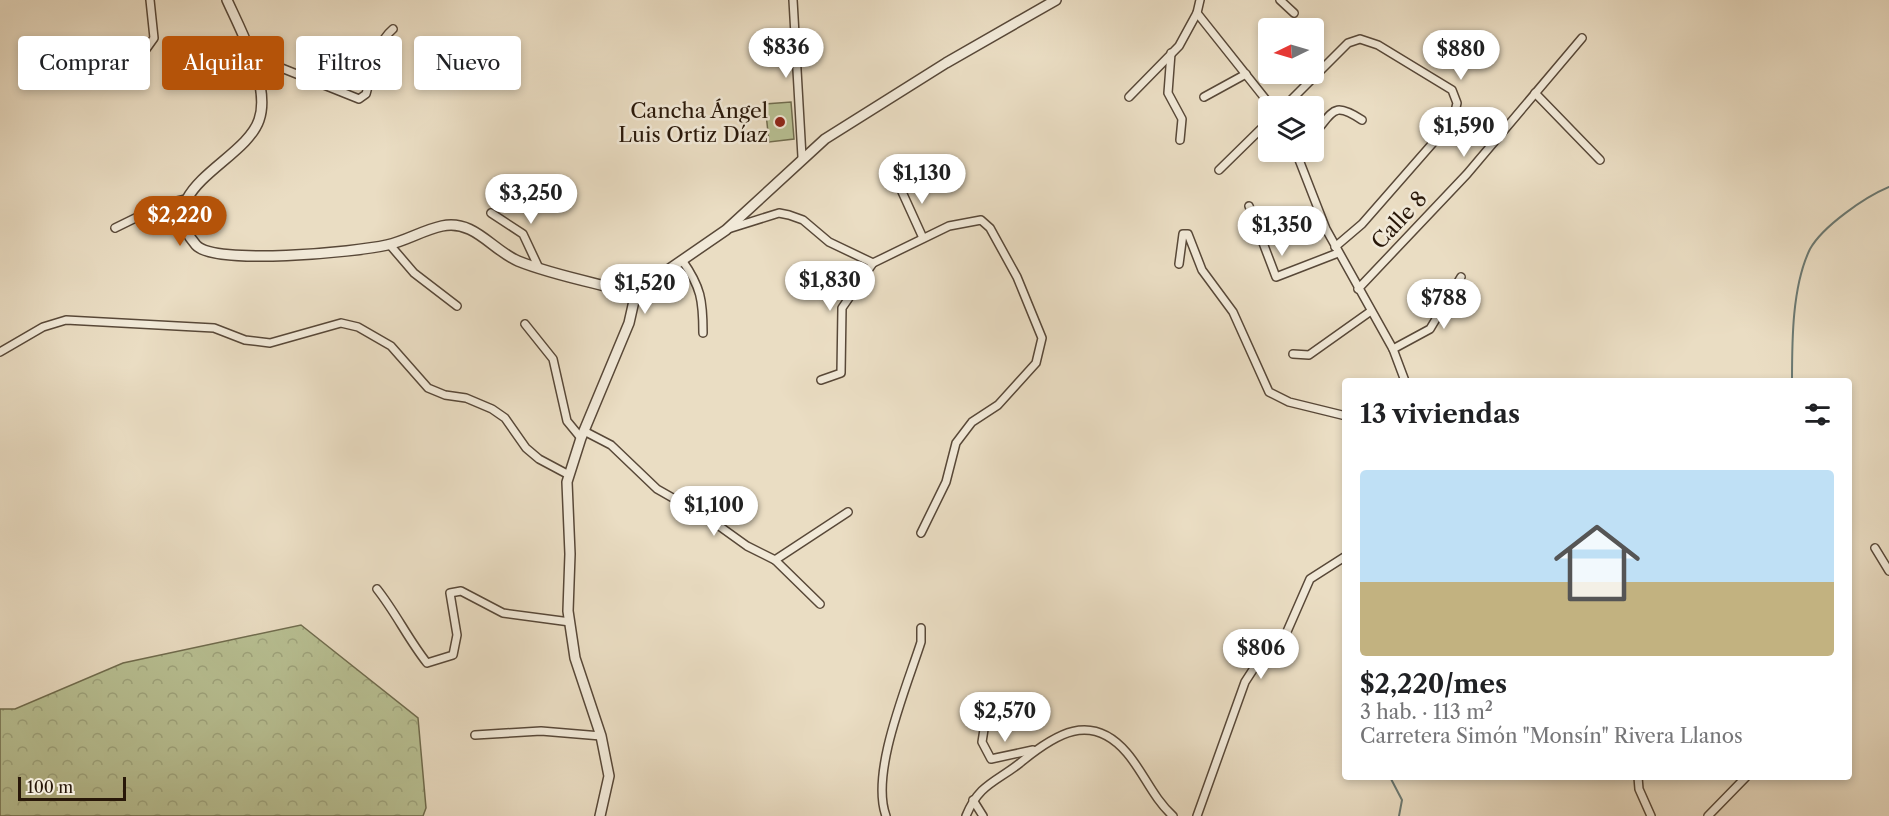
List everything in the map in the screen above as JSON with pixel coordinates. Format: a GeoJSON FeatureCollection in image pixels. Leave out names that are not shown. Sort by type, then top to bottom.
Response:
{"type":"FeatureCollection","features":[{"type":"Feature","properties":{"kind":"street"},"geometry":{"type":"LineString","coordinates":[[150,0],[154,38],[150,44]]}},
{"type":"Feature","properties":{"kind":"street"},"geometry":{"type":"LineString","coordinates":[[227,0],[243,36]]}},
{"type":"Feature","properties":{"kind":"street"},"geometry":{"type":"LineString","coordinates":[[793,0],[802,157]]}},
{"type":"Feature","properties":{"kind":"street"},"geometry":{"type":"LineString","coordinates":[[600,816],[609,776],[601,736],[575,658],[570,622],[567,482],[583,435],[629,323],[636,294],[726,230],[802,157],[825,139],[946,63],[1056,0]]}},
{"type":"Feature","properties":{"kind":"street"},"geometry":{"type":"LineString","coordinates":[[1129,97],[1179,46],[1197,13],[1200,0]]}},
{"type":"Feature","properties":{"kind":"street"},"geometry":{"type":"LineString","coordinates":[[1280,0],[1294,13]]}},
{"type":"Feature","properties":{"kind":"street"},"geometry":{"type":"LineString","coordinates":[[1197,13],[1263,96]]}},
{"type":"Feature","properties":{"kind":"street"},"geometry":{"type":"LineString","coordinates":[[284,69],[358,99],[366,94],[385,36],[393,29]]}},
{"type":"Feature","properties":{"kind":"street","name":"Calle 8"},"geometry":{"type":"LineString","coordinates":[[1358,289],[1467,174],[1582,38]]}},
{"type":"Feature","properties":{"kind":"street"},"geometry":{"type":"LineString","coordinates":[[1249,206],[1276,277],[1337,250],[1453,120],[1457,103],[1452,90],[1378,45],[1360,39],[1348,43],[1295,96]]}},
{"type":"Feature","properties":{"kind":"street"},"geometry":{"type":"LineString","coordinates":[[1171,53],[1168,93],[1182,119],[1180,141]]}},
{"type":"Feature","properties":{"kind":"street"},"geometry":{"type":"LineString","coordinates":[[1204,97],[1246,74]]}},
{"type":"Feature","properties":{"kind":"street"},"geometry":{"type":"LineString","coordinates":[[260,90],[260,119],[249,139],[201,178],[186,199],[183,216],[187,235],[200,249],[217,255],[317,254],[390,245],[444,225],[467,227],[517,260],[636,294]]}},
{"type":"Feature","properties":{"kind":"street"},"geometry":{"type":"LineString","coordinates":[[1535,93],[1600,160]]}},
{"type":"Feature","properties":{"kind":"street"},"geometry":{"type":"LineString","coordinates":[[1324,123],[1337,109],[1344,108],[1362,120]]}},
{"type":"Feature","properties":{"kind":"street"},"geometry":{"type":"LineString","coordinates":[[1219,170],[1258,132]]}},
{"type":"Feature","properties":{"kind":"street"},"geometry":{"type":"LineString","coordinates":[[1300,162],[1337,250],[1393,349],[1404,378]]}},
{"type":"Feature","properties":{"kind":"street"},"geometry":{"type":"LineString","coordinates":[[898,183],[923,238]]}},
{"type":"Feature","properties":{"kind":"street"},"geometry":{"type":"LineString","coordinates":[[115,228],[164,204],[186,199]]}},
{"type":"Feature","properties":{"kind":"street"},"geometry":{"type":"LineString","coordinates":[[491,213],[523,234],[538,266]]}},
{"type":"Feature","properties":{"kind":"street"},"geometry":{"type":"LineString","coordinates":[[726,230],[779,213],[803,220],[829,242],[873,263]]}},
{"type":"Feature","properties":{"kind":"street"},"geometry":{"type":"LineString","coordinates":[[821,381],[841,373],[842,308],[873,263],[949,226],[981,220],[990,228],[1017,277],[1042,338],[1036,363],[998,405],[972,422],[956,443],[946,482],[921,533]]}},
{"type":"Feature","properties":{"kind":"street"},"geometry":{"type":"LineString","coordinates":[[1179,264],[1180,240],[1182,234],[1188,234],[1202,270],[1233,312],[1269,392],[1289,402],[1342,415]]}},
{"type":"Feature","properties":{"kind":"street"},"geometry":{"type":"LineString","coordinates":[[390,245],[414,273],[457,306]]}},
{"type":"Feature","properties":{"kind":"street"},"geometry":{"type":"LineString","coordinates":[[682,260],[697,281],[703,301],[703,333]]}},
{"type":"Feature","properties":{"kind":"street"},"geometry":{"type":"LineString","coordinates":[[1393,349],[1430,329],[1461,277]]}},
{"type":"Feature","properties":{"kind":"street"},"geometry":{"type":"LineString","coordinates":[[1293,354],[1309,355],[1371,311]]}},
{"type":"Feature","properties":{"kind":"street"},"geometry":{"type":"LineString","coordinates":[[0,352],[43,327],[66,320],[214,328],[245,340],[270,343],[341,323],[358,327],[390,346],[428,388],[445,395],[466,398],[492,409],[505,418],[526,448],[539,459],[569,475]]}},
{"type":"Feature","properties":{"kind":"street"},"geometry":{"type":"LineString","coordinates":[[525,324],[553,359],[567,421],[583,435],[611,445],[657,489],[708,518],[747,546],[775,560],[820,604]]}},
{"type":"Feature","properties":{"kind":"street"},"geometry":{"type":"LineString","coordinates":[[775,560],[848,512]]}},
{"type":"Feature","properties":{"kind":"street"},"geometry":{"type":"LineString","coordinates":[[1875,548],[1889,571]]}},
{"type":"Feature","properties":{"kind":"street"},"geometry":{"type":"LineString","coordinates":[[1197,816],[1245,682],[1256,665],[1282,643],[1310,579],[1342,559]]}},
{"type":"Feature","properties":{"kind":"street"},"geometry":{"type":"LineString","coordinates":[[377,589],[396,613],[411,643],[427,663],[453,655],[457,635],[450,593],[461,591],[503,613],[570,622]]}},
{"type":"Feature","properties":{"kind":"street"},"geometry":{"type":"LineString","coordinates":[[886,816],[882,806],[883,764],[921,642],[921,628]]}},
{"type":"Feature","properties":{"kind":"street"},"geometry":{"type":"LineString","coordinates":[[985,723],[982,742],[991,759],[1035,749]]}},
{"type":"Feature","properties":{"kind":"street"},"geometry":{"type":"LineString","coordinates":[[966,816],[972,800],[988,783],[1019,764],[1035,749],[1063,734],[1090,729],[1107,736],[1126,753],[1163,807],[1173,816]]}},
{"type":"Feature","properties":{"kind":"street"},"geometry":{"type":"LineString","coordinates":[[475,735],[541,731],[601,736]]}},
{"type":"Feature","properties":{"kind":"street"},"geometry":{"type":"LineString","coordinates":[[1638,780],[1639,789],[1652,816]]}},
{"type":"Feature","properties":{"kind":"street"},"geometry":{"type":"LineString","coordinates":[[1708,816],[1743,780]]}},
{"type":"Feature","properties":{"kind":"street"},"geometry":{"type":"LineString","coordinates":[[972,800],[983,816]]}},
{"type":"Feature","properties":{"kind":"green space","name":"Cancha Ángel Luis Ortiz Díaz"},"geometry":{"type":"Polygon","coordinates":[[[791,102],[794,139],[769,142],[765,104],[791,102]]]}},
{"type":"Feature","properties":{"kind":"green space"},"geometry":{"type":"Polygon","coordinates":[[[301,625],[418,718],[426,808],[423,816],[0,816],[0,709],[15,709],[123,663],[301,625]]]}},
{"type":"Feature","properties":{"kind":"waterway"},"geometry":{"type":"LineString","coordinates":[[1792,378],[1796,296],[1810,249],[1824,231],[1845,213],[1889,187]]}},
{"type":"Feature","properties":{"kind":"waterway"},"geometry":{"type":"LineString","coordinates":[[1392,780],[1402,800],[1399,816]]}},
{"type":"Feature","properties":{"kind":"place","name":"Cancha Ángel Luis Ortiz Díaz"},"geometry":{"type":"Point","coordinates":[780,122]}}]}
